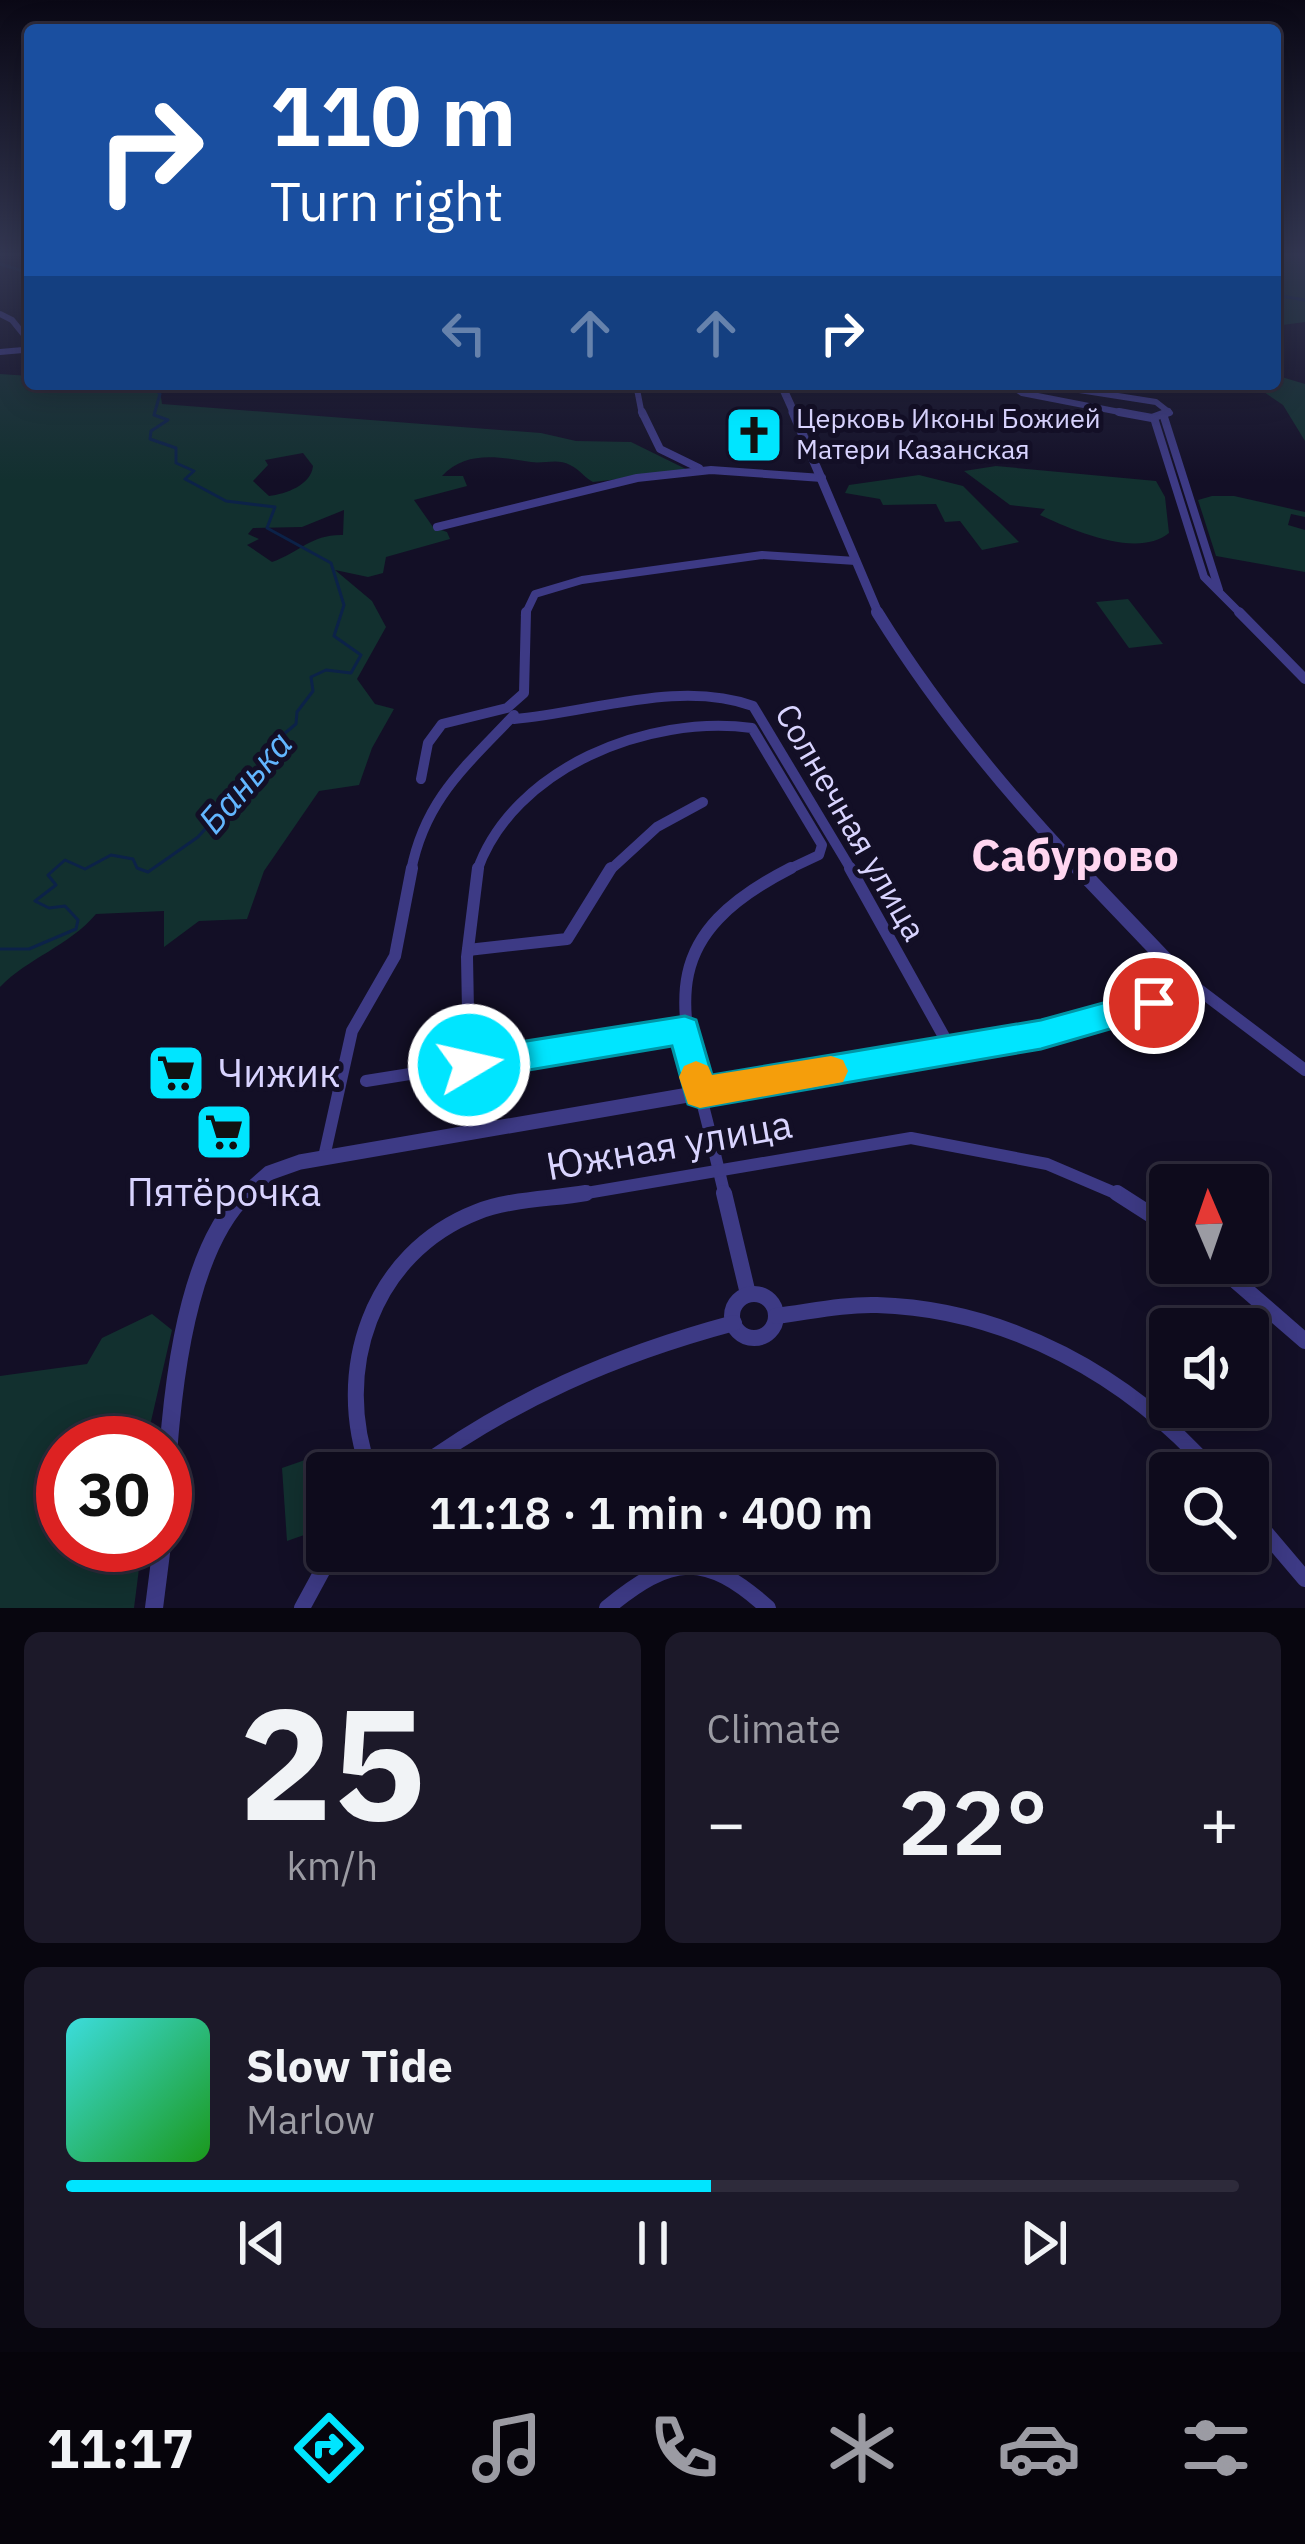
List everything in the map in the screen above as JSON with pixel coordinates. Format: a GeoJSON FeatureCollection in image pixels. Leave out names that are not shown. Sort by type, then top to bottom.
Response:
{"type":"FeatureCollection","features":[{"type":"Feature","properties":{"kind":"street"},"geometry":{"type":"LineString","coordinates":[[637,390],[647,436],[677,462],[711,470],[822,478]]}},
{"type":"Feature","properties":{"kind":"street"},"geometry":{"type":"LineString","coordinates":[[784,390],[856,561],[866,596],[915,674],[986,766],[1182,977],[1305,1070]]}},
{"type":"Feature","properties":{"kind":"street"},"geometry":{"type":"LineString","coordinates":[[1019,390],[1156,418],[1169,410],[1156,402],[1079,390]]}},
{"type":"Feature","properties":{"kind":"street"},"geometry":{"type":"LineString","coordinates":[[1156,418],[1204,577],[1305,679]]}},
{"type":"Feature","properties":{"kind":"street"},"geometry":{"type":"LineString","coordinates":[[437,526],[611,483],[711,470]]}},
{"type":"Feature","properties":{"kind":"street"},"geometry":{"type":"LineString","coordinates":[[324,1157],[352,1031],[395,956],[418,836],[438,796],[524,695],[530,660],[525,609],[535,594],[548,588],[762,555],[856,561]]}},
{"type":"Feature","properties":{"kind":"street","name":"Солнечная улица"},"geometry":{"type":"LineString","coordinates":[[421,778],[431,735],[442,724],[513,712],[734,696],[753,706],[952,1051]]}},
{"type":"Feature","properties":{"kind":"street"},"geometry":{"type":"LineString","coordinates":[[469,1065],[468,900],[483,850],[527,793],[572,763],[635,740],[752,728],[822,844],[819,855],[755,884],[717,920],[697,950],[683,990],[685,1030],[748,1294]]}},
{"type":"Feature","properties":{"kind":"street"},"geometry":{"type":"LineString","coordinates":[[468,950],[567,939],[584,902],[608,870],[651,828],[703,802]]}},
{"type":"Feature","properties":{"kind":"street"},"geometry":{"type":"LineString","coordinates":[[170,1416],[186,1334],[218,1234],[243,1192],[264,1175],[324,1157],[952,1051],[1105,1020],[1176,992],[1182,977]]}},
{"type":"Feature","properties":{"kind":"street"},"geometry":{"type":"LineString","coordinates":[[366,1081],[685,1030]]}},
{"type":"Feature","properties":{"kind":"street","name":"Южная улица"},"geometry":{"type":"LineString","coordinates":[[360,1452],[350,1397],[364,1334],[387,1281],[417,1248],[478,1211],[911,1138],[977,1146],[1076,1173],[1149,1211]]}},
{"type":"Feature","properties":{"kind":"street"},"geometry":{"type":"LineString","coordinates":[[1239,1284],[1305,1341]]}},
{"type":"Feature","properties":{"kind":"street"},"geometry":{"type":"LineString","coordinates":[[748,1294],[768,1300],[776,1316],[771,1332],[760,1339],[743,1335],[734,1323],[735,1303],[748,1294]]}},
{"type":"Feature","properties":{"kind":"street"},"geometry":{"type":"LineString","coordinates":[[776,1316],[875,1305],[943,1311],[1035,1342],[1103,1376],[1166,1420],[1195,1452]]}},
{"type":"Feature","properties":{"kind":"street"},"geometry":{"type":"LineString","coordinates":[[439,1452],[463,1433],[557,1381],[635,1348],[734,1323]]}},
{"type":"Feature","properties":{"kind":"street"},"geometry":{"type":"LineString","coordinates":[[1269,1537],[1305,1579]]}},
{"type":"Feature","properties":{"kind":"street"},"geometry":{"type":"LineString","coordinates":[[607,1608],[651,1572],[679,1564],[704,1566],[740,1579],[768,1608]]}},
{"type":"Feature","properties":{"kind":"street"},"geometry":{"type":"LineString","coordinates":[[154,1608],[159,1572]]}},
{"type":"Feature","properties":{"kind":"street"},"geometry":{"type":"LineString","coordinates":[[302,1608],[322,1572]]}},
{"type":"Feature","properties":{"kind":"green space"},"geometry":{"type":"Polygon","coordinates":[[[0,374],[24,376],[24,390],[160,390],[162,404],[631,442],[690,471],[593,482],[561,462],[484,457],[451,468],[442,476],[463,476],[467,486],[414,500],[433,527],[447,532],[450,539],[386,557],[383,573],[368,577],[335,570],[372,601],[386,627],[357,679],[375,704],[394,709],[372,748],[359,785],[319,791],[264,871],[247,919],[199,921],[164,947],[164,911],[96,914],[74,935],[0,987],[0,374]],[[303,453],[265,460],[268,465],[253,481],[269,496],[283,493],[308,478],[313,466],[303,453]],[[344,510],[302,527],[253,528],[248,534],[259,539],[247,545],[272,562],[314,540],[343,535],[344,510]]]}},
{"type":"Feature","properties":{"kind":"green space"},"geometry":{"type":"Polygon","coordinates":[[[1281,377],[1305,384],[1305,441],[1283,405],[1261,390],[1281,390],[1281,377]]]}},
{"type":"Feature","properties":{"kind":"green space"},"geometry":{"type":"Polygon","coordinates":[[[996,466],[1156,481],[1165,497],[1169,533],[1140,543],[1087,534],[1040,515],[1045,509],[1010,505],[964,471],[996,466]]]}},
{"type":"Feature","properties":{"kind":"green space"},"geometry":{"type":"Polygon","coordinates":[[[919,475],[963,486],[1019,542],[982,550],[960,521],[945,522],[936,504],[883,505],[880,499],[845,493],[849,485],[919,475]]]}},
{"type":"Feature","properties":{"kind":"green space"},"geometry":{"type":"Polygon","coordinates":[[[1234,496],[1305,512],[1305,517],[1291,514],[1288,525],[1305,530],[1305,572],[1216,556],[1198,500],[1234,496]]]}},
{"type":"Feature","properties":{"kind":"green space"},"geometry":{"type":"Polygon","coordinates":[[[1128,599],[1163,644],[1129,648],[1096,602],[1128,599]]]}},
{"type":"Feature","properties":{"kind":"green space"},"geometry":{"type":"Polygon","coordinates":[[[152,1314],[172,1330],[152,1416],[36,1416],[36,1572],[139,1572],[134,1608],[0,1608],[0,1376],[87,1364],[102,1338],[152,1314]]]}},
{"type":"Feature","properties":{"kind":"green space"},"geometry":{"type":"Polygon","coordinates":[[[306,1460],[306,1534],[287,1541],[282,1468],[306,1460]]]}},
{"type":"Feature","properties":{"kind":"waterway","name":"Банька"},"geometry":{"type":"LineString","coordinates":[[0,949],[29,949],[76,929],[78,920],[65,906],[49,908],[35,901],[56,885],[48,875],[65,860],[85,869],[111,855],[133,859],[137,868],[148,872],[198,837],[277,748],[279,738],[296,724],[297,712],[313,691],[311,677],[326,670],[351,673],[361,655],[334,636],[344,605],[331,563],[267,528],[275,507],[226,501],[185,479],[194,471],[176,463],[176,448],[150,439],[151,431],[168,420],[154,415],[160,394],[156,390]]}},
{"type":"Feature","properties":{"kind":"slow traffic"},"geometry":{"type":"LineString","coordinates":[[696,1077],[700,1093],[831,1071]]}},
{"type":"Feature","properties":{"kind":"place","name":"Церковь Иконы Божией Матери Казанская"},"geometry":{"type":"Point","coordinates":[754,435]}},
{"type":"Feature","properties":{"kind":"place","name":"Чижик"},"geometry":{"type":"Point","coordinates":[176,1073]}},
{"type":"Feature","properties":{"kind":"place","name":"Пятёрочка"},"geometry":{"type":"Point","coordinates":[224,1132]}},
{"type":"Feature","properties":{"kind":"district","name":"Сабурово"},"geometry":{"type":"Point","coordinates":[1075,855]}},
{"type":"Feature","properties":{"kind":"route"},"geometry":{"type":"LineString","coordinates":[[469,1065],[685,1030],[700,1093],[1041,1034],[1154,1003]]}}]}
